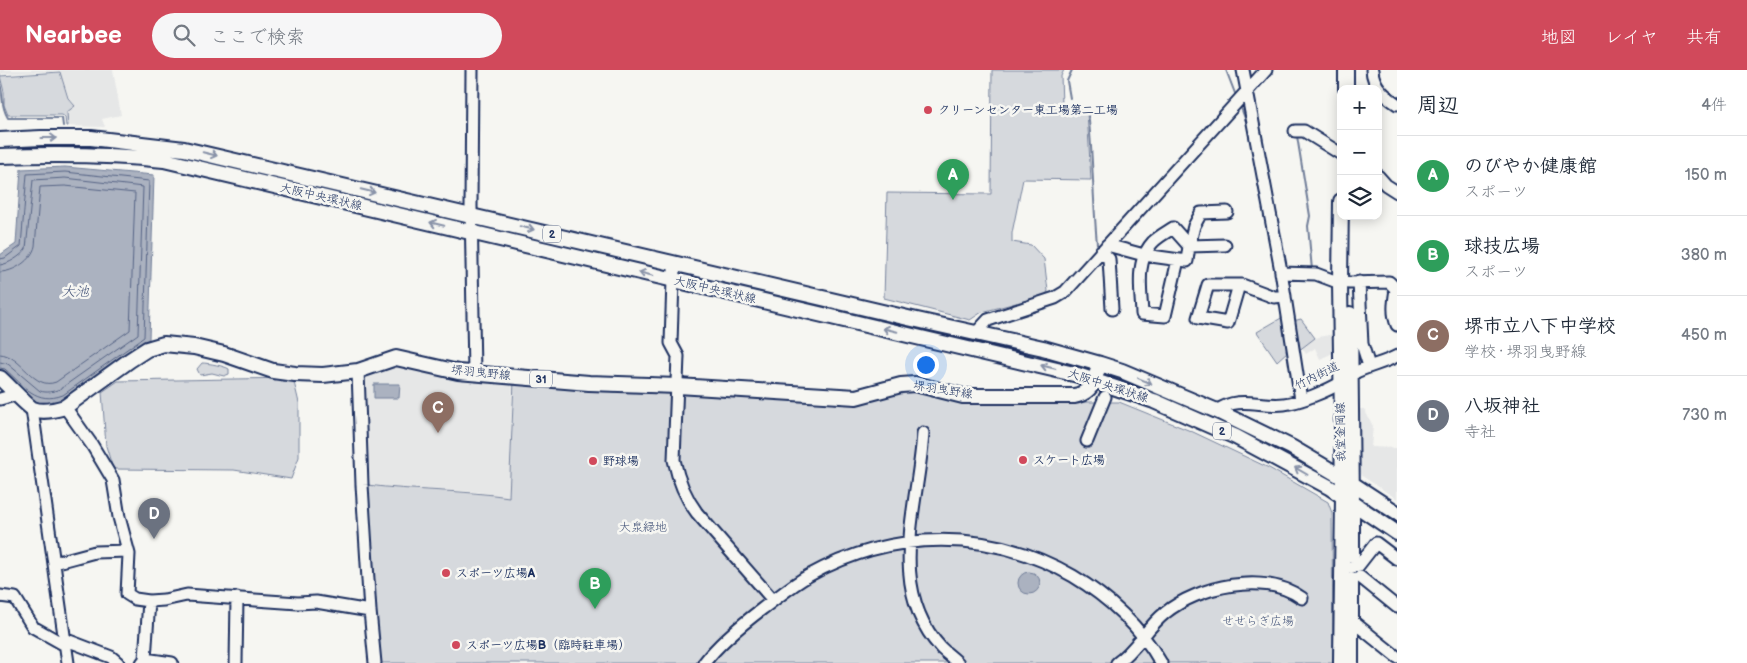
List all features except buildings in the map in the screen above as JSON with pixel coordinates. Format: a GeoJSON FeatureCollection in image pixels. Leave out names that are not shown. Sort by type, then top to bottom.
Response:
{"type":"FeatureCollection","features":[{"type":"Feature","properties":{"kind":"main road"},"geometry":{"type":"LineString","coordinates":[[1341,70],[1341,85]]}},
{"type":"Feature","properties":{"kind":"main road"},"geometry":{"type":"LineString","coordinates":[[1346,70],[1346,85]]}},
{"type":"Feature","properties":{"kind":"main road","name":"大阪中央環状線"},"geometry":{"type":"LineString","coordinates":[[0,140],[91,138],[184,148],[1043,348],[1122,371],[1217,411],[1290,448],[1347,480],[1397,514]]}},
{"type":"Feature","properties":{"kind":"main road","name":"大阪中央環状線"},"geometry":{"type":"LineString","coordinates":[[0,156],[93,154],[164,160],[1058,369],[1154,401],[1205,423],[1294,467],[1348,500],[1397,534]]}},
{"type":"Feature","properties":{"kind":"main road","name":"我堂金岡線"},"geometry":{"type":"LineString","coordinates":[[1343,220],[1349,283]]}},
{"type":"Feature","properties":{"kind":"main road","name":"我堂金岡線"},"geometry":{"type":"LineString","coordinates":[[1347,220],[1349,283],[1346,378],[1347,480],[1356,572],[1351,620],[1351,663]]}},
{"type":"Feature","properties":{"kind":"main road","name":"堺羽曳野線"},"geometry":{"type":"LineString","coordinates":[[32,409],[42,411],[65,407],[147,349],[164,344],[194,347],[224,354],[273,372],[295,374],[323,375],[358,371],[396,358],[458,372],[589,383],[678,386],[856,397],[901,385],[915,384],[963,396],[1074,396],[1086,392],[1095,380]]}},
{"type":"Feature","properties":{"kind":"main road"},"geometry":{"type":"LineString","coordinates":[[1095,380],[1100,364]]}},
{"type":"Feature","properties":{"kind":"main road"},"geometry":{"type":"LineString","coordinates":[[0,378],[32,409]]}},
{"type":"Feature","properties":{"kind":"main road","name":"我堂金岡線"},"geometry":{"type":"LineString","coordinates":[[1341,663],[1348,500]]}},
{"type":"Feature","properties":{"kind":"street"},"geometry":{"type":"LineString","coordinates":[[472,70],[474,372]]}},
{"type":"Feature","properties":{"kind":"street"},"geometry":{"type":"LineString","coordinates":[[1243,70],[1285,296],[1300,400]]}},
{"type":"Feature","properties":{"kind":"street"},"geometry":{"type":"LineString","coordinates":[[976,333],[988,320],[1055,298],[1065,292],[1266,70]]}},
{"type":"Feature","properties":{"kind":"street"},"geometry":{"type":"LineString","coordinates":[[1372,70],[1376,84],[1386,97],[1397,104]]}},
{"type":"Feature","properties":{"kind":"street"},"geometry":{"type":"LineString","coordinates":[[1295,131],[1304,131],[1337,152]]}},
{"type":"Feature","properties":{"kind":"street"},"geometry":{"type":"LineString","coordinates":[[1382,181],[1386,186],[1397,192]]}},
{"type":"Feature","properties":{"kind":"street"},"geometry":{"type":"LineString","coordinates":[[1104,248],[1187,261],[1194,226],[1201,213],[1227,212]]}},
{"type":"Feature","properties":{"kind":"street"},"geometry":{"type":"LineString","coordinates":[[1178,260],[1165,316],[1142,314],[1140,270],[1144,255],[1153,242],[1173,228],[1189,246],[1225,245]]}},
{"type":"Feature","properties":{"kind":"street"},"geometry":{"type":"LineString","coordinates":[[1104,248],[1109,258],[1112,309]]}},
{"type":"Feature","properties":{"kind":"street"},"geometry":{"type":"LineString","coordinates":[[675,263],[671,343],[678,356],[678,386],[674,460],[682,488],[697,513],[773,600]]}},
{"type":"Feature","properties":{"kind":"street"},"geometry":{"type":"LineString","coordinates":[[1281,273],[1316,274],[1349,283],[1389,282],[1396,288],[1394,318],[1397,325]]}},
{"type":"Feature","properties":{"kind":"street"},"geometry":{"type":"LineString","coordinates":[[1349,283],[1362,344],[1369,366]]}},
{"type":"Feature","properties":{"kind":"street"},"geometry":{"type":"LineString","coordinates":[[1239,285],[1274,296],[1285,296]]}},
{"type":"Feature","properties":{"kind":"street","name":"竹内街道"},"geometry":{"type":"LineString","coordinates":[[1217,411],[1226,405],[1236,402],[1273,404],[1300,400],[1369,366],[1397,356]]}},
{"type":"Feature","properties":{"kind":"street"},"geometry":{"type":"LineString","coordinates":[[358,371],[362,485],[375,663]]}},
{"type":"Feature","properties":{"kind":"street"},"geometry":{"type":"LineString","coordinates":[[0,400],[18,394]]}},
{"type":"Feature","properties":{"kind":"street"},"geometry":{"type":"LineString","coordinates":[[1087,441],[1105,397]]}},
{"type":"Feature","properties":{"kind":"street"},"geometry":{"type":"LineString","coordinates":[[65,407],[92,445],[112,480],[118,517],[128,551],[127,594],[135,599],[149,601],[187,595],[298,603],[316,602],[370,611]]}},
{"type":"Feature","properties":{"kind":"street"},"geometry":{"type":"LineString","coordinates":[[32,409],[68,663]]}},
{"type":"Feature","properties":{"kind":"street"},"geometry":{"type":"LineString","coordinates":[[923,433],[909,542],[909,576],[918,610],[928,630],[941,647],[958,663]]}},
{"type":"Feature","properties":{"kind":"street"},"geometry":{"type":"LineString","coordinates":[[704,663],[728,637],[773,600],[807,576],[835,562],[876,548],[909,542],[959,541],[988,543],[1022,552],[1056,566],[1089,586],[1116,608],[1143,637],[1161,663]]}},
{"type":"Feature","properties":{"kind":"street"},"geometry":{"type":"LineString","coordinates":[[1397,559],[1376,543],[1358,566],[1356,572],[1397,608]]}},
{"type":"Feature","properties":{"kind":"street"},"geometry":{"type":"LineString","coordinates":[[54,563],[95,552],[128,551]]}},
{"type":"Feature","properties":{"kind":"street"},"geometry":{"type":"LineString","coordinates":[[1117,663],[1125,657],[1164,613],[1182,601],[1204,591],[1221,587],[1259,584],[1292,592],[1302,598]]}},
{"type":"Feature","properties":{"kind":"street"},"geometry":{"type":"LineString","coordinates":[[0,596],[15,598],[33,627],[65,642],[110,657],[118,663]]}},
{"type":"Feature","properties":{"kind":"street"},"geometry":{"type":"LineString","coordinates":[[236,663],[238,598]]}},
{"type":"Feature","properties":{"kind":"street"},"geometry":{"type":"LineString","coordinates":[[149,601],[144,661],[172,663]]}},
{"type":"Feature","properties":{"kind":"street"},"geometry":{"type":"LineString","coordinates":[[1351,620],[1397,657]]}},
{"type":"Feature","properties":{"kind":"shaded area"},"geometry":{"type":"Polygon","coordinates":[[[0,70],[113,70],[121,115],[102,119],[105,127],[68,126],[67,112],[75,106],[69,98],[60,71],[0,74],[0,70]]]}},
{"type":"Feature","properties":{"kind":"shaded area"},"geometry":{"type":"Polygon","coordinates":[[[1333,334],[1333,353],[1320,359],[1315,348],[1306,354],[1302,348],[1315,338],[1333,334]]]}},
{"type":"Feature","properties":{"kind":"shaded area"},"geometry":{"type":"Polygon","coordinates":[[[393,364],[513,380],[509,497],[476,492],[367,485],[364,374],[393,364]]]}},
{"type":"Feature","properties":{"kind":"shaded area"},"geometry":{"type":"Polygon","coordinates":[[[1357,409],[1364,409],[1373,426],[1371,447],[1397,448],[1397,499],[1362,476],[1358,467],[1357,409]]]}},
{"type":"Feature","properties":{"kind":"green space"},"geometry":{"type":"Polygon","coordinates":[[[992,70],[1064,70],[1061,76],[1062,105],[1075,107],[1087,112],[1091,180],[1023,179],[1012,233],[1012,242],[1031,245],[1044,259],[1048,291],[1046,295],[982,312],[970,320],[884,298],[887,193],[991,194],[992,70]]]}},
{"type":"Feature","properties":{"kind":"green space"},"geometry":{"type":"Polygon","coordinates":[[[60,72],[68,98],[75,106],[67,112],[68,126],[66,126],[65,117],[62,115],[8,115],[4,105],[4,92],[0,76],[60,72]]]}},
{"type":"Feature","properties":{"kind":"green space"},"geometry":{"type":"Polygon","coordinates":[[[1283,317],[1288,351],[1277,361],[1257,332],[1283,317]]]}},
{"type":"Feature","properties":{"kind":"green space"},"geometry":{"type":"Polygon","coordinates":[[[1301,319],[1315,338],[1298,351],[1293,321],[1301,319]]]}},
{"type":"Feature","properties":{"kind":"green space"},"geometry":{"type":"Polygon","coordinates":[[[202,363],[227,368],[229,369],[229,374],[224,376],[212,373],[200,375],[197,369],[202,363]]]}},
{"type":"Feature","properties":{"kind":"green space"},"geometry":{"type":"Polygon","coordinates":[[[293,378],[299,403],[299,457],[291,479],[234,470],[113,469],[106,446],[102,392],[118,381],[293,378]]]}},
{"type":"Feature","properties":{"kind":"green space","name":"大泉緑地"},"geometry":{"type":"Polygon","coordinates":[[[514,381],[751,397],[862,402],[903,391],[1072,402],[1119,402],[1193,432],[1269,468],[1328,502],[1332,513],[1333,663],[379,663],[367,485],[509,497],[514,381]]]}},
{"type":"Feature","properties":{"kind":"water","name":"大池"},"geometry":{"type":"Polygon","coordinates":[[[65,167],[154,175],[149,339],[65,399],[45,404],[39,403],[27,396],[0,371],[0,255],[16,244],[21,169],[65,167]]]}},
{"type":"Feature","properties":{"kind":"water"},"geometry":{"type":"Polygon","coordinates":[[[374,384],[400,384],[399,398],[374,398],[374,384]]]}},
{"type":"Feature","properties":{"kind":"water"},"geometry":{"type":"Polygon","coordinates":[[[1029,572],[1037,575],[1040,583],[1037,591],[1029,594],[1021,591],[1018,583],[1021,575],[1029,572]]]}},
{"type":"Feature","properties":{"kind":"waterway"},"geometry":{"type":"LineString","coordinates":[[1070,98],[1067,81],[1072,70]]}},
{"type":"Feature","properties":{"kind":"waterway"},"geometry":{"type":"LineString","coordinates":[[1226,70],[1236,96]]}},
{"type":"Feature","properties":{"kind":"waterway"},"geometry":{"type":"LineString","coordinates":[[0,84],[4,109],[8,118],[62,118],[63,126]]}},
{"type":"Feature","properties":{"kind":"waterway"},"geometry":{"type":"LineString","coordinates":[[1240,105],[1249,126]]}},
{"type":"Feature","properties":{"kind":"waterway"},"geometry":{"type":"LineString","coordinates":[[1088,111],[1097,244]]}},
{"type":"Feature","properties":{"kind":"waterway"},"geometry":{"type":"LineString","coordinates":[[1297,136],[1310,216],[1308,226],[1312,270]]}},
{"type":"Feature","properties":{"kind":"place","name":"クリーンセンター東工場第二工場"},"geometry":{"type":"Point","coordinates":[928,110]}},
{"type":"Feature","properties":{"kind":"place","name":"のびやか健康館"},"geometry":{"type":"Point","coordinates":[953,200]}},
{"type":"Feature","properties":{"kind":"place","name":"堺市立八下中学校"},"geometry":{"type":"Point","coordinates":[438,433]}},
{"type":"Feature","properties":{"kind":"place","name":"スケート広場"},"geometry":{"type":"Point","coordinates":[1023,460]}},
{"type":"Feature","properties":{"kind":"place","name":"野球場"},"geometry":{"type":"Point","coordinates":[593,461]}},
{"type":"Feature","properties":{"kind":"place","name":"八坂神社"},"geometry":{"type":"Point","coordinates":[154,539]}},
{"type":"Feature","properties":{"kind":"place","name":"スポーツ広場A"},"geometry":{"type":"Point","coordinates":[446,573]}},
{"type":"Feature","properties":{"kind":"place","name":"球技広場"},"geometry":{"type":"Point","coordinates":[595,609]}},
{"type":"Feature","properties":{"kind":"place","name":"スポーツ広場B（臨時駐車場）"},"geometry":{"type":"Point","coordinates":[456,645]}},
{"type":"Feature","properties":{"kind":"park label","name":"せせらぎ広場"},"geometry":{"type":"Point","coordinates":[1258,621]}}]}
